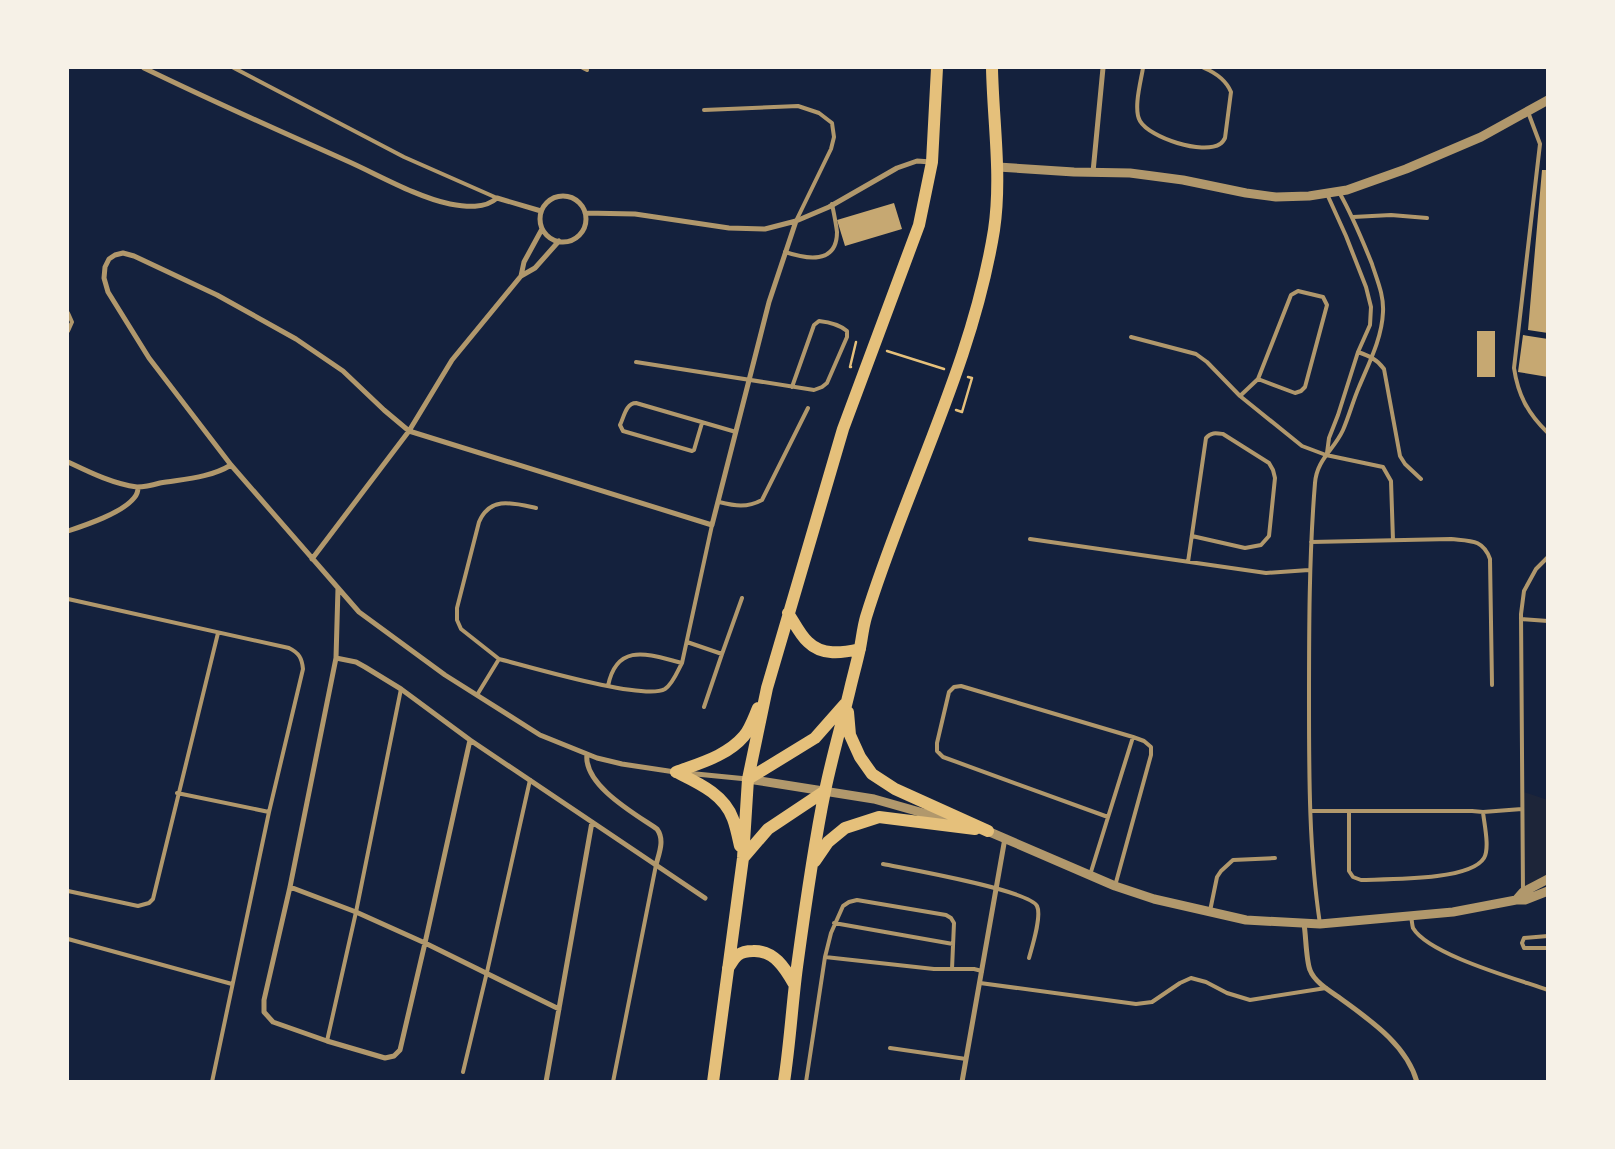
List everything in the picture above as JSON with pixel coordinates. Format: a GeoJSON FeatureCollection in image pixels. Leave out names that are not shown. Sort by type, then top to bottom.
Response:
{"type":"FeatureCollection","features":[{"type":"Feature","properties":{"kind":"highway"},"geometry":{"type":"LineString","coordinates":[[713,1082],[743,858],[748,779],[767,688],[843,429],[919,225],[932,162],[937,68]]}},
{"type":"Feature","properties":{"kind":"highway"},"geometry":{"type":"LineString","coordinates":[[784,1082],[789,1050],[794,984],[812,865],[825,791],[860,649],[865,620],[967,342],[994,228],[998,168],[993,112],[992,68]]}},
{"type":"Feature","properties":{"kind":"highway"},"geometry":{"type":"LineString","coordinates":[[788,613],[807,642],[819,649],[832,653],[845,653],[860,649]]}},
{"type":"Feature","properties":{"kind":"highway"},"geometry":{"type":"LineString","coordinates":[[676,772],[713,758],[728,750],[745,736],[767,688]]}},
{"type":"Feature","properties":{"kind":"highway"},"geometry":{"type":"LineString","coordinates":[[748,779],[816,738],[847,702]]}},
{"type":"Feature","properties":{"kind":"highway"},"geometry":{"type":"LineString","coordinates":[[847,702],[850,736],[860,757],[872,774],[895,788],[988,831]]}},
{"type":"Feature","properties":{"kind":"highway"},"geometry":{"type":"LineString","coordinates":[[676,772],[703,786],[722,800],[733,818],[743,858]]}},
{"type":"Feature","properties":{"kind":"highway"},"geometry":{"type":"LineString","coordinates":[[743,858],[768,829],[825,791]]}},
{"type":"Feature","properties":{"kind":"highway"},"geometry":{"type":"LineString","coordinates":[[812,865],[828,842],[845,828],[879,818],[988,831]]}},
{"type":"Feature","properties":{"kind":"highway"},"geometry":{"type":"LineString","coordinates":[[728,968],[738,954],[747,951],[758,951],[777,960],[784,967],[794,984]]}},
{"type":"Feature","properties":{"kind":"street"},"geometry":{"type":"LineString","coordinates":[[144,68],[210,100],[431,198],[450,204],[471,206],[490,204],[497,198],[541,211]]}},
{"type":"Feature","properties":{"kind":"street"},"geometry":{"type":"LineString","coordinates":[[1093,172],[1103,68]]}},
{"type":"Feature","properties":{"kind":"street"},"geometry":{"type":"LineString","coordinates":[[998,168],[1130,173],[1183,180],[1276,197],[1327,194],[1347,190],[1406,169],[1481,137],[1548,100]]}},
{"type":"Feature","properties":{"kind":"street"},"geometry":{"type":"LineString","coordinates":[[585,213],[635,214],[729,228],[764,228],[796,221],[832,204],[897,168],[917,161],[932,162]]}},
{"type":"Feature","properties":{"kind":"street"},"geometry":{"type":"LineString","coordinates":[[561,195],[576,200],[582,206],[585,213],[584,228],[574,239],[559,241],[552,239],[546,235],[542,228],[540,222],[541,211],[547,201],[561,195]]}},
{"type":"Feature","properties":{"kind":"street"},"geometry":{"type":"LineString","coordinates":[[796,221],[769,302],[712,525],[410,431],[343,371],[296,339],[217,295],[134,256],[123,253],[108,259],[104,278],[108,292],[149,358],[231,466],[358,612],[445,675],[540,735],[587,754],[622,764],[676,772],[748,779],[874,799],[988,831],[1115,886],[1154,899],[1246,920],[1320,924],[1453,912],[1548,891]]}},
{"type":"Feature","properties":{"kind":"street"},"geometry":{"type":"LineString","coordinates":[[520,276],[524,262],[542,228]]}},
{"type":"Feature","properties":{"kind":"street"},"geometry":{"type":"LineString","coordinates":[[312,559],[410,431],[452,360],[520,276],[535,268],[559,241]]}},
{"type":"Feature","properties":{"kind":"street"},"geometry":{"type":"LineString","coordinates":[[68,462],[101,476],[138,487],[207,475],[231,466]]}},
{"type":"Feature","properties":{"kind":"street"},"geometry":{"type":"LineString","coordinates":[[68,531],[108,515],[127,504],[134,499],[138,487]]}},
{"type":"Feature","properties":{"kind":"street"},"geometry":{"type":"LineString","coordinates":[[338,588],[336,658],[290,887],[264,1000],[264,1012],[273,1022],[327,1041],[385,1058],[390,1058],[400,1050],[470,740]]}},
{"type":"Feature","properties":{"kind":"street"},"geometry":{"type":"LineString","coordinates":[[336,658],[356,662],[401,689],[470,740],[705,898]]}},
{"type":"Feature","properties":{"kind":"street"},"geometry":{"type":"LineString","coordinates":[[587,754],[589,768],[604,792],[660,833],[661,843],[656,865]]}},
{"type":"Feature","properties":{"kind":"street"},"geometry":{"type":"LineString","coordinates":[[546,1082],[592,822]]}},
{"type":"Feature","properties":{"kind":"street"},"geometry":{"type":"LineString","coordinates":[[962,1082],[1005,838]]}},
{"type":"Feature","properties":{"kind":"street"},"geometry":{"type":"LineString","coordinates":[[1521,897],[1548,879]]}},
{"type":"Feature","properties":{"kind":"street"},"geometry":{"type":"LineString","coordinates":[[290,887],[356,912],[425,943],[487,972],[558,1009]]}},
{"type":"Feature","properties":{"kind":"street"},"geometry":{"type":"LineString","coordinates":[[1304,924],[1310,970],[1326,988],[1384,1033],[1404,1054],[1413,1068],[1417,1082]]}},
{"type":"Feature","properties":{"kind":"lane"},"geometry":{"type":"LineString","coordinates":[[234,68],[404,157],[497,198]]}},
{"type":"Feature","properties":{"kind":"lane"},"geometry":{"type":"LineString","coordinates":[[1143,68],[1137,113],[1140,120],[1145,127],[1164,139],[1196,147],[1220,144],[1225,138],[1231,92],[1223,80],[1204,68]]}},
{"type":"Feature","properties":{"kind":"lane"},"geometry":{"type":"LineString","coordinates":[[704,110],[798,106],[819,113],[832,123],[834,137],[831,149],[796,221]]}},
{"type":"Feature","properties":{"kind":"lane"},"geometry":{"type":"LineString","coordinates":[[1527,110],[1540,144],[1514,368],[1517,388],[1523,402],[1548,433]]}},
{"type":"Feature","properties":{"kind":"lane"},"geometry":{"type":"LineString","coordinates":[[1320,924],[1314,887],[1309,746],[1309,570],[1315,482],[1318,467],[1340,437],[1372,358],[1384,310],[1382,292],[1353,217],[1339,192]]}},
{"type":"Feature","properties":{"kind":"lane"},"geometry":{"type":"LineString","coordinates":[[1326,455],[1329,438],[1358,352],[1370,325],[1371,307],[1366,287],[1327,194]]}},
{"type":"Feature","properties":{"kind":"lane"},"geometry":{"type":"LineString","coordinates":[[785,252],[817,258],[827,255],[833,249],[837,231],[832,204]]}},
{"type":"Feature","properties":{"kind":"lane"},"geometry":{"type":"LineString","coordinates":[[1353,217],[1378,215],[1427,218]]}},
{"type":"Feature","properties":{"kind":"lane"},"geometry":{"type":"LineString","coordinates":[[1240,396],[1258,379],[1291,295],[1298,291],[1324,297],[1327,305],[1305,387],[1295,393],[1258,379]]}},
{"type":"Feature","properties":{"kind":"lane"},"geometry":{"type":"LineString","coordinates":[[68,313],[72,322],[68,331]]}},
{"type":"Feature","properties":{"kind":"lane"},"geometry":{"type":"LineString","coordinates":[[636,362],[749,381],[792,387],[814,390],[828,383],[847,337],[847,332],[843,328],[825,321],[819,321],[814,325],[792,387]]}},
{"type":"Feature","properties":{"kind":"lane"},"geometry":{"type":"LineString","coordinates":[[1131,337],[1196,354],[1208,362],[1240,396],[1302,446],[1326,455],[1383,467],[1391,481],[1393,540]]}},
{"type":"Feature","properties":{"kind":"lane"},"geometry":{"type":"LineString","coordinates":[[1358,352],[1379,362],[1384,369],[1400,456],[1405,464],[1421,479]]}},
{"type":"Feature","properties":{"kind":"lane"},"geometry":{"type":"LineString","coordinates":[[702,423],[692,452],[623,431],[620,425],[631,403],[736,432]]}},
{"type":"Feature","properties":{"kind":"lane"},"geometry":{"type":"LineString","coordinates":[[719,502],[741,507],[752,505],[762,500],[808,408]]}},
{"type":"Feature","properties":{"kind":"lane"},"geometry":{"type":"LineString","coordinates":[[1188,562],[1206,438],[1210,434],[1223,434],[1269,463],[1273,470],[1275,478],[1269,536],[1261,545],[1245,548],[1192,536]]}},
{"type":"Feature","properties":{"kind":"lane"},"geometry":{"type":"LineString","coordinates":[[536,508],[518,504],[498,504],[489,507],[483,512],[456,608],[456,620],[461,630],[499,659],[566,677],[649,692],[666,688],[682,663],[712,525]]}},
{"type":"Feature","properties":{"kind":"lane"},"geometry":{"type":"LineString","coordinates":[[1030,539],[1266,573],[1309,570]]}},
{"type":"Feature","properties":{"kind":"lane"},"geometry":{"type":"LineString","coordinates":[[1311,542],[1452,540],[1472,541],[1482,545],[1487,550],[1490,559],[1492,685]]}},
{"type":"Feature","properties":{"kind":"lane"},"geometry":{"type":"LineString","coordinates":[[1521,897],[1521,619],[1524,591],[1536,569],[1548,557]]}},
{"type":"Feature","properties":{"kind":"lane"},"geometry":{"type":"LineString","coordinates":[[704,707],[742,598]]}},
{"type":"Feature","properties":{"kind":"lane"},"geometry":{"type":"LineString","coordinates":[[68,599],[289,648],[300,655],[302,661],[303,669],[268,812],[212,1082]]}},
{"type":"Feature","properties":{"kind":"lane"},"geometry":{"type":"LineString","coordinates":[[1521,619],[1548,621]]}},
{"type":"Feature","properties":{"kind":"lane"},"geometry":{"type":"LineString","coordinates":[[68,891],[138,906],[149,903],[155,895],[218,633]]}},
{"type":"Feature","properties":{"kind":"lane"},"geometry":{"type":"LineString","coordinates":[[687,642],[722,654]]}},
{"type":"Feature","properties":{"kind":"lane"},"geometry":{"type":"LineString","coordinates":[[608,686],[611,672],[616,664],[625,657],[649,654],[682,663]]}},
{"type":"Feature","properties":{"kind":"lane"},"geometry":{"type":"LineString","coordinates":[[477,695],[499,659]]}},
{"type":"Feature","properties":{"kind":"lane"},"geometry":{"type":"LineString","coordinates":[[1108,817],[943,757],[938,751],[937,743],[950,692],[954,687],[961,686],[1133,737],[1144,741],[1150,747],[1150,755],[1115,886]]}},
{"type":"Feature","properties":{"kind":"lane"},"geometry":{"type":"LineString","coordinates":[[327,1041],[356,912],[401,689]]}},
{"type":"Feature","properties":{"kind":"lane"},"geometry":{"type":"LineString","coordinates":[[1090,875],[1133,737]]}},
{"type":"Feature","properties":{"kind":"lane"},"geometry":{"type":"LineString","coordinates":[[462,1072],[487,972],[530,780]]}},
{"type":"Feature","properties":{"kind":"lane"},"geometry":{"type":"LineString","coordinates":[[178,793],[268,812]]}},
{"type":"Feature","properties":{"kind":"lane"},"geometry":{"type":"LineString","coordinates":[[1312,811],[1483,812],[1522,810]]}},
{"type":"Feature","properties":{"kind":"lane"},"geometry":{"type":"LineString","coordinates":[[1349,811],[1349,870],[1353,878],[1361,880],[1452,875],[1478,865],[1484,858],[1486,851],[1483,812]]}},
{"type":"Feature","properties":{"kind":"lane"},"geometry":{"type":"LineString","coordinates":[[1209,913],[1217,877],[1234,860],[1275,858]]}},
{"type":"Feature","properties":{"kind":"lane"},"geometry":{"type":"LineString","coordinates":[[883,864],[996,888],[1034,902],[1038,908],[1039,916],[1029,958]]}},
{"type":"Feature","properties":{"kind":"lane"},"geometry":{"type":"LineString","coordinates":[[614,1082],[656,865]]}},
{"type":"Feature","properties":{"kind":"lane"},"geometry":{"type":"LineString","coordinates":[[806,1082],[825,957],[834,923],[843,906],[857,900],[946,915],[954,922],[952,969]]}},
{"type":"Feature","properties":{"kind":"lane"},"geometry":{"type":"LineString","coordinates":[[1411,916],[1413,927],[1420,935],[1444,953],[1548,990]]}},
{"type":"Feature","properties":{"kind":"lane"},"geometry":{"type":"LineString","coordinates":[[834,923],[953,944]]}},
{"type":"Feature","properties":{"kind":"lane"},"geometry":{"type":"LineString","coordinates":[[1548,936],[1524,938],[1522,943],[1524,948],[1548,948]]}},
{"type":"Feature","properties":{"kind":"lane"},"geometry":{"type":"LineString","coordinates":[[68,939],[232,984]]}},
{"type":"Feature","properties":{"kind":"lane"},"geometry":{"type":"LineString","coordinates":[[825,957],[934,969],[974,968],[982,971]]}},
{"type":"Feature","properties":{"kind":"lane"},"geometry":{"type":"LineString","coordinates":[[980,983],[1136,1004],[1152,1002],[1180,982],[1191,978],[1250,1000],[1326,988]]}},
{"type":"Feature","properties":{"kind":"lane"},"geometry":{"type":"LineString","coordinates":[[890,1048],[966,1059]]}},
{"type":"Feature","properties":{"kind":"path"},"geometry":{"type":"LineString","coordinates":[[850,367],[857,341]]}},
{"type":"Feature","properties":{"kind":"path"},"geometry":{"type":"LineString","coordinates":[[883,350],[945,370]]}},
{"type":"Feature","properties":{"kind":"path"},"geometry":{"type":"LineString","coordinates":[[962,412],[972,378],[963,375]]}},
{"type":"Feature","properties":{"kind":"shaded area"},"geometry":{"type":"Polygon","coordinates":[[[1524,792],[1548,800],[1547,877],[1524,890],[1524,792]]]}},
{"type":"Feature","properties":{"kind":"building"},"geometry":{"type":"Polygon","coordinates":[[[1542,170],[1548,170],[1548,333],[1528,330],[1542,170]]]}},
{"type":"Feature","properties":{"kind":"building"},"geometry":{"type":"Polygon","coordinates":[[[894,203],[902,229],[845,246],[837,220],[894,203]]]}},
{"type":"Feature","properties":{"kind":"building"},"geometry":{"type":"Polygon","coordinates":[[[1477,331],[1495,331],[1495,377],[1477,377],[1477,331]]]}},
{"type":"Feature","properties":{"kind":"building"},"geometry":{"type":"Polygon","coordinates":[[[1523,335],[1548,339],[1548,377],[1518,372],[1523,335]]]}}]}
